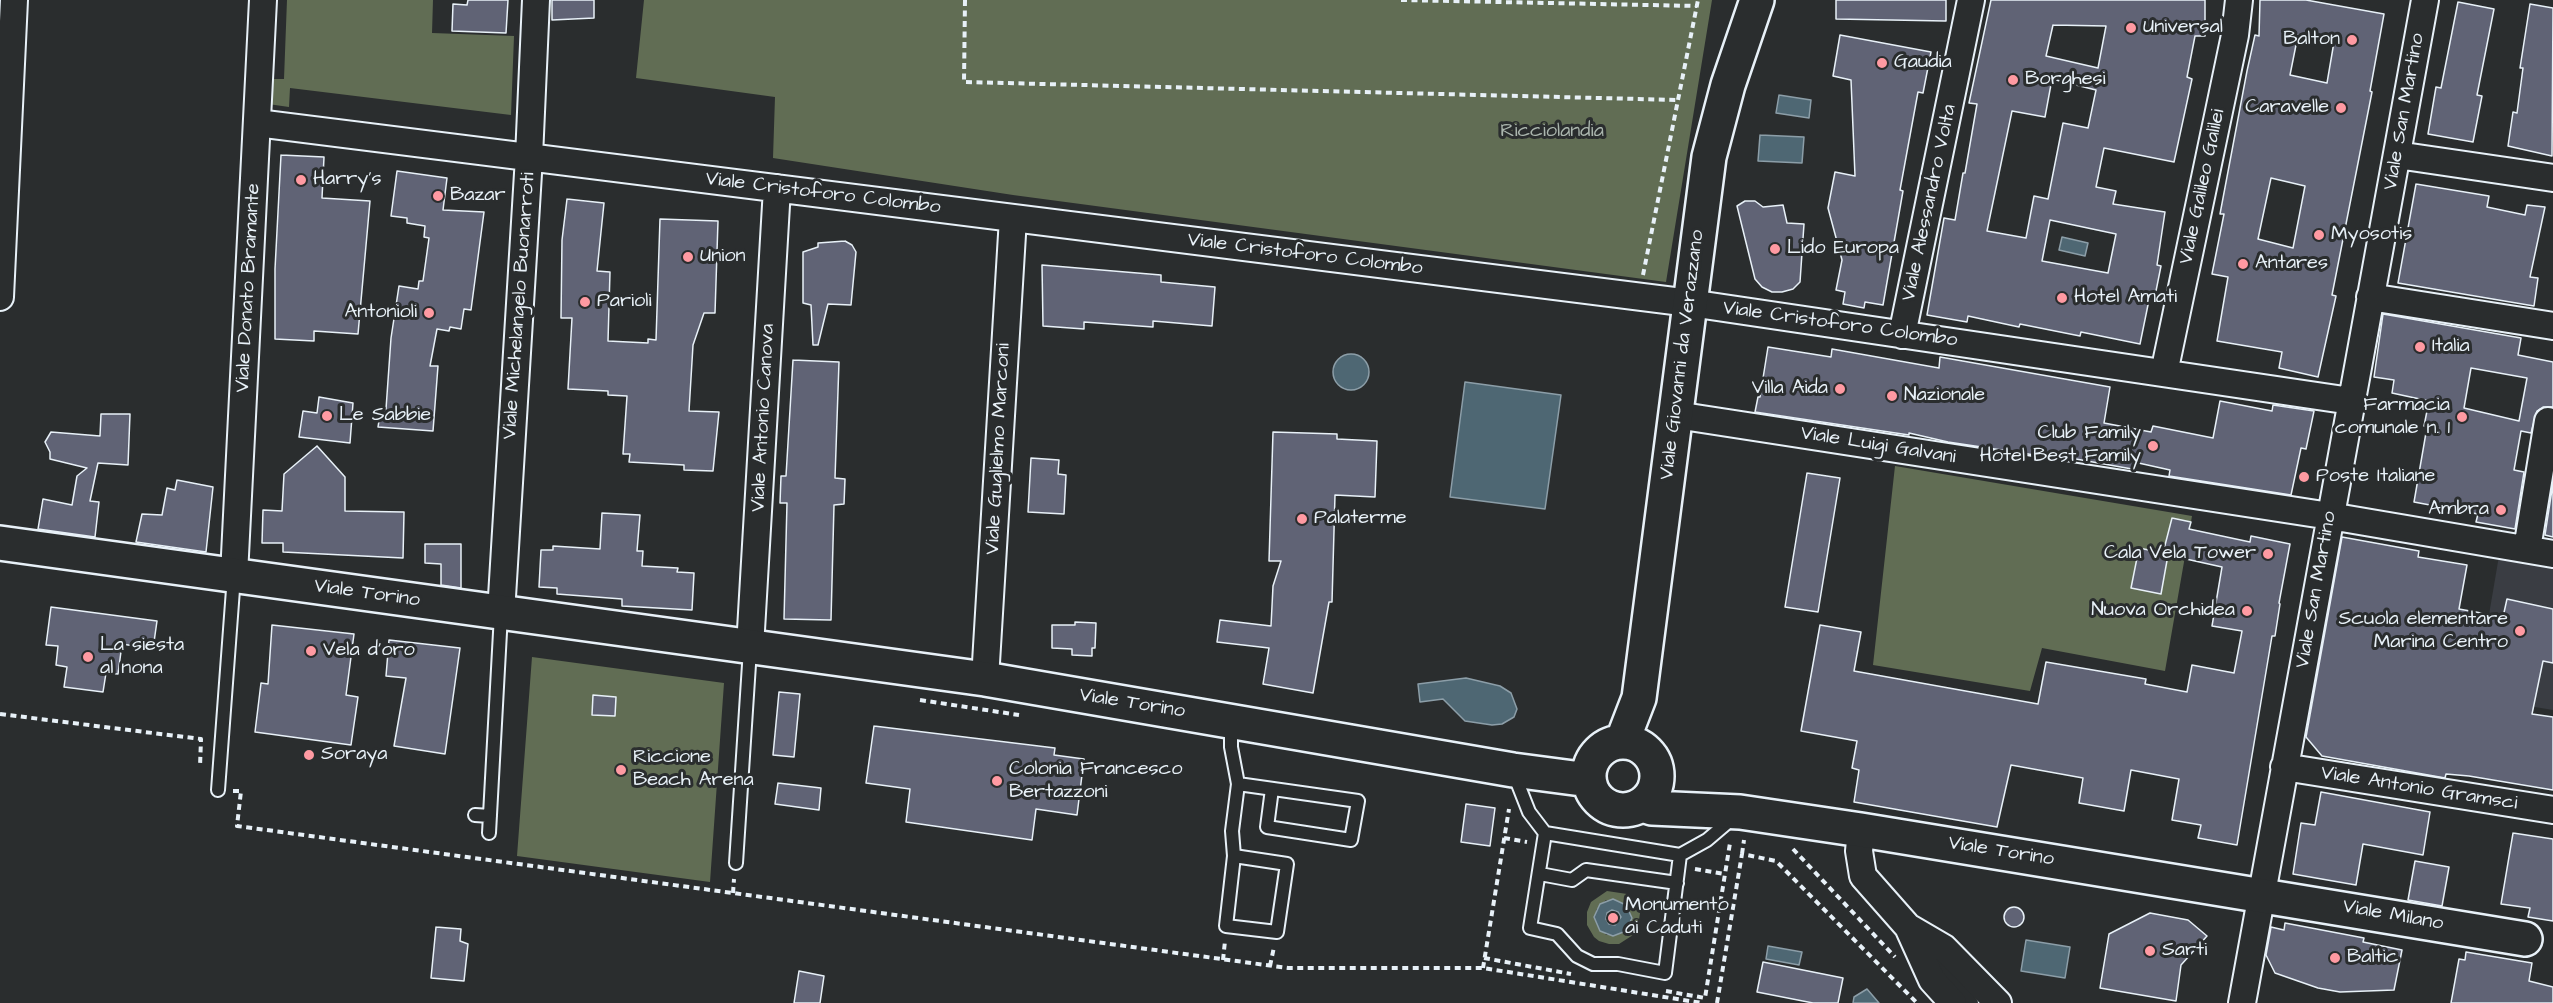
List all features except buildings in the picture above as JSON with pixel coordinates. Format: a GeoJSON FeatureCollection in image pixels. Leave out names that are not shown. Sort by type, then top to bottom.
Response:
{"type":"FeatureCollection","features":[{"type":"Feature","properties":{"kind":"street"},"geometry":{"type":"LineString","coordinates":[[0,297],[14,0]]}},
{"type":"Feature","properties":{"kind":"street","name":"Viale Donato Bramante"},"geometry":{"type":"LineString","coordinates":[[234,575],[263,0]]}},
{"type":"Feature","properties":{"kind":"street","name":"Viale Michelangelo Buonarroti"},"geometry":{"type":"LineString","coordinates":[[501,612],[529,157],[536,0]]}},
{"type":"Feature","properties":{"kind":"street","name":"Viale Alessandro Volta"},"geometry":{"type":"LineString","coordinates":[[1902,335],[1971,0]]}},
{"type":"Feature","properties":{"kind":"street","name":"Viale Galileo Galilei"},"geometry":{"type":"LineString","coordinates":[[2164,373],[2235,35],[2239,0]]}},
{"type":"Feature","properties":{"kind":"street","name":"Viale San Martino"},"geometry":{"type":"LineString","coordinates":[[2242,1003],[2260,894],[2425,0]]}},
{"type":"Feature","properties":{"kind":"street","name":"Viale Giovanni da Verazzano"},"geometry":{"type":"LineString","coordinates":[[1654,763],[1639,698],[1709,157],[1728,84],[1758,6]]}},
{"type":"Feature","properties":{"kind":"street","name":"Viale Cristoforo Colombo"},"geometry":{"type":"LineString","coordinates":[[257,123],[1690,303],[2351,401]]}},
{"type":"Feature","properties":{"kind":"street"},"geometry":{"type":"LineString","coordinates":[[2397,155],[2553,178]]}},
{"type":"Feature","properties":{"kind":"street","name":"Viale Antonio Canova"},"geometry":{"type":"LineString","coordinates":[[750,647],[777,189]]}},
{"type":"Feature","properties":{"kind":"street","name":"Viale Guglielmo Marconi"},"geometry":{"type":"LineString","coordinates":[[986,680],[1013,218]]}},
{"type":"Feature","properties":{"kind":"street"},"geometry":{"type":"LineString","coordinates":[[2370,297],[2553,326]]}},
{"type":"Feature","properties":{"kind":"street","name":"Viale Luigi Galvani"},"geometry":{"type":"LineString","coordinates":[[1676,416],[2330,516],[2553,554]]}},
{"type":"Feature","properties":{"kind":"street"},"geometry":{"type":"LineString","coordinates":[[2527,549],[2548,421]]}},
{"type":"Feature","properties":{"kind":"street","name":"Viale Torino"},"geometry":{"type":"LineString","coordinates":[[0,543],[986,680],[1513,770],[1589,780]]}},
{"type":"Feature","properties":{"kind":"street","name":"Viale Giovanni da Verazzano"},"geometry":{"type":"LineString","coordinates":[[1612,745],[1639,698]]}},
{"type":"Feature","properties":{"kind":"street"},"geometry":{"type":"LineString","coordinates":[[1612,745],[1638,745],[1654,763],[1653,794],[1643,805],[1620,810],[1605,806],[1594,795],[1589,780],[1592,763],[1612,745]]}},
{"type":"Feature","properties":{"kind":"street","name":"Viale Torino"},"geometry":{"type":"LineString","coordinates":[[1513,770],[1612,745]]}},
{"type":"Feature","properties":{"kind":"street","name":"Viale Torino"},"geometry":{"type":"LineString","coordinates":[[1654,763],[1747,826]]}},
{"type":"Feature","properties":{"kind":"street","name":"Viale Antonio Gramsci"},"geometry":{"type":"LineString","coordinates":[[2284,767],[2553,810]]}},
{"type":"Feature","properties":{"kind":"street","name":"Viale Torino"},"geometry":{"type":"LineString","coordinates":[[1643,805],[1747,826],[1861,830],[2260,894]]}},
{"type":"Feature","properties":{"kind":"street"},"geometry":{"type":"LineString","coordinates":[[1861,830],[1859,851],[1863,876],[1908,927],[1932,980],[1953,1003]]}},
{"type":"Feature","properties":{"kind":"street","name":"Viale Milano"},"geometry":{"type":"LineString","coordinates":[[2260,894],[2538,941]]}},
{"type":"Feature","properties":{"kind":"street"},"geometry":{"type":"LineString","coordinates":[[1908,927],[1944,948],[1998,1003]]}},
{"type":"Feature","properties":{"kind":"lane"},"geometry":{"type":"LineString","coordinates":[[218,790],[234,575]]}},
{"type":"Feature","properties":{"kind":"lane"},"geometry":{"type":"LineString","coordinates":[[489,833],[501,612]]}},
{"type":"Feature","properties":{"kind":"lane"},"geometry":{"type":"LineString","coordinates":[[735,863],[750,647]]}},
{"type":"Feature","properties":{"kind":"lane"},"geometry":{"type":"LineString","coordinates":[[1230,721],[1231,747],[1238,784],[1232,831],[1234,856],[1226,926],[1277,932],[1287,864],[1234,856]]}},
{"type":"Feature","properties":{"kind":"lane"},"geometry":{"type":"LineString","coordinates":[[1513,770],[1529,812],[1545,833],[1680,855],[1707,840],[1747,826]]}},
{"type":"Feature","properties":{"kind":"lane"},"geometry":{"type":"LineString","coordinates":[[1238,784],[1358,801],[1351,840],[1267,827],[1272,789]]}},
{"type":"Feature","properties":{"kind":"lane"},"geometry":{"type":"LineString","coordinates":[[475,815],[490,816]]}},
{"type":"Feature","properties":{"kind":"lane"},"geometry":{"type":"LineString","coordinates":[[1545,833],[1530,928],[1557,934],[1577,956],[1593,964],[1618,964],[1665,973],[1680,855]]}},
{"type":"Feature","properties":{"kind":"lane"},"geometry":{"type":"LineString","coordinates":[[1540,874],[1572,880],[1586,870],[1677,883]]}},
{"type":"Feature","properties":{"kind":"lane"},"geometry":{"type":"LineString","coordinates":[[1908,927],[1972,1003]]}},
{"type":"Feature","properties":{"kind":"path"},"geometry":{"type":"LineString","coordinates":[[965,0],[964,82],[1678,100]]}},
{"type":"Feature","properties":{"kind":"path"},"geometry":{"type":"LineString","coordinates":[[1401,0],[1697,6]]}},
{"type":"Feature","properties":{"kind":"path"},"geometry":{"type":"LineString","coordinates":[[1638,297],[1698,0]]}},
{"type":"Feature","properties":{"kind":"path"},"geometry":{"type":"LineString","coordinates":[[913,699],[1031,717]]}},
{"type":"Feature","properties":{"kind":"path"},"geometry":{"type":"LineString","coordinates":[[0,714],[201,739],[200,789],[241,791],[237,826],[1288,969],[1483,968],[1702,1003]]}},
{"type":"Feature","properties":{"kind":"path"},"geometry":{"type":"LineString","coordinates":[[1483,968],[1510,805]]}},
{"type":"Feature","properties":{"kind":"path"},"geometry":{"type":"LineString","coordinates":[[1659,990],[1706,998],[1730,842],[1747,826]]}},
{"type":"Feature","properties":{"kind":"path"},"geometry":{"type":"LineString","coordinates":[[1783,846],[1793,848],[1897,960]]}},
{"type":"Feature","properties":{"kind":"path"},"geometry":{"type":"LineString","coordinates":[[1717,1003],[1742,854],[1776,861],[1917,1003]]}},
{"type":"Feature","properties":{"kind":"path"},"geometry":{"type":"LineString","coordinates":[[1484,958],[1577,975]]}},
{"type":"Feature","properties":{"kind":"shaded area","name":"Scuola elementare Marina Centro"},"geometry":{"type":"Polygon","coordinates":[[[2499,556],[2553,565],[2553,710],[2475,697],[2499,556]]]}},
{"type":"Feature","properties":{"kind":"green space"},"geometry":{"type":"Polygon","coordinates":[[[287,0],[433,0],[432,33],[514,36],[511,115],[290,88],[289,107],[268,104],[269,79],[284,79],[287,0]]]}},
{"type":"Feature","properties":{"kind":"green space","name":"Ricciolandia"},"geometry":{"type":"Polygon","coordinates":[[[644,0],[1712,0],[1666,282],[1013,195],[773,158],[775,97],[636,78],[644,0]]]}},
{"type":"Feature","properties":{"kind":"green space"},"geometry":{"type":"Polygon","coordinates":[[[1895,466],[2192,516],[2165,671],[2042,648],[2030,691],[1873,665],[1895,466]]]}},
{"type":"Feature","properties":{"kind":"green space","name":"Riccione Beach Arena"},"geometry":{"type":"Polygon","coordinates":[[[532,657],[724,683],[710,882],[517,856],[532,657]]]}},
{"type":"Feature","properties":{"kind":"green space"},"geometry":{"type":"Polygon","coordinates":[[[1607,891],[1627,894],[1634,901],[1640,913],[1638,927],[1633,935],[1619,944],[1599,941],[1587,925],[1587,912],[1591,902],[1607,891]],[[1606,900],[1596,910],[1606,935],[1623,933],[1630,925],[1632,918],[1606,900]]]}},
{"type":"Feature","properties":{"kind":"water"},"geometry":{"type":"Polygon","coordinates":[[[1779,95],[1811,100],[1809,118],[1776,113],[1779,95]]]}},
{"type":"Feature","properties":{"kind":"water"},"geometry":{"type":"Polygon","coordinates":[[[1760,135],[1804,137],[1802,163],[1758,161],[1760,135]]]}},
{"type":"Feature","properties":{"kind":"water"},"geometry":{"type":"Polygon","coordinates":[[[2062,237],[2088,243],[2085,256],[2059,250],[2062,237]]]}},
{"type":"Feature","properties":{"kind":"water"},"geometry":{"type":"Polygon","coordinates":[[[1351,354],[1363,360],[1369,372],[1363,384],[1351,390],[1339,384],[1333,372],[1339,360],[1351,354]]]}},
{"type":"Feature","properties":{"kind":"water"},"geometry":{"type":"Polygon","coordinates":[[[1465,382],[1561,395],[1545,509],[1450,497],[1465,382]]]}},
{"type":"Feature","properties":{"kind":"water"},"geometry":{"type":"Polygon","coordinates":[[[1466,678],[1500,686],[1511,693],[1517,709],[1514,717],[1502,724],[1492,725],[1465,721],[1443,699],[1420,702],[1418,684],[1466,678]]]}},
{"type":"Feature","properties":{"kind":"water"},"geometry":{"type":"Polygon","coordinates":[[[1613,899],[1626,905],[1632,918],[1626,931],[1613,936],[1600,931],[1594,917],[1600,904],[1613,899]],[[1612,910],[1607,913],[1606,919],[1609,924],[1615,925],[1621,917],[1618,912],[1612,910]]]}},
{"type":"Feature","properties":{"kind":"water"},"geometry":{"type":"Polygon","coordinates":[[[2026,940],[2070,947],[2065,978],[2021,971],[2026,940]]]}},
{"type":"Feature","properties":{"kind":"water"},"geometry":{"type":"Polygon","coordinates":[[[1768,946],[1802,952],[1799,965],[1766,959],[1768,946]]]}},
{"type":"Feature","properties":{"kind":"water"},"geometry":{"type":"Polygon","coordinates":[[[1867,989],[1879,1003],[1853,1003],[1854,997],[1867,989]]]}},
{"type":"Feature","properties":{"kind":"place","name":"Universal"},"geometry":{"type":"Point","coordinates":[2131,28]}},
{"type":"Feature","properties":{"kind":"place","name":"Balton"},"geometry":{"type":"Point","coordinates":[2352,40]}},
{"type":"Feature","properties":{"kind":"place","name":"Gaudia"},"geometry":{"type":"Point","coordinates":[1882,63]}},
{"type":"Feature","properties":{"kind":"place","name":"Borghesi"},"geometry":{"type":"Point","coordinates":[2013,80]}},
{"type":"Feature","properties":{"kind":"place","name":"Caravelle"},"geometry":{"type":"Point","coordinates":[2341,108]}},
{"type":"Feature","properties":{"kind":"place","name":"Harry's"},"geometry":{"type":"Point","coordinates":[301,180]}},
{"type":"Feature","properties":{"kind":"place","name":"Bazar"},"geometry":{"type":"Point","coordinates":[438,196]}},
{"type":"Feature","properties":{"kind":"place","name":"Myosotis"},"geometry":{"type":"Point","coordinates":[2319,235]}},
{"type":"Feature","properties":{"kind":"place","name":"Lido Europa"},"geometry":{"type":"Point","coordinates":[1775,249]}},
{"type":"Feature","properties":{"kind":"place","name":"Union"},"geometry":{"type":"Point","coordinates":[688,257]}},
{"type":"Feature","properties":{"kind":"place","name":"Antares"},"geometry":{"type":"Point","coordinates":[2243,264]}},
{"type":"Feature","properties":{"kind":"place","name":"Hotel Amati"},"geometry":{"type":"Point","coordinates":[2062,298]}},
{"type":"Feature","properties":{"kind":"place","name":"Parioli"},"geometry":{"type":"Point","coordinates":[585,302]}},
{"type":"Feature","properties":{"kind":"place","name":"Antonioli"},"geometry":{"type":"Point","coordinates":[429,313]}},
{"type":"Feature","properties":{"kind":"place","name":"Italia"},"geometry":{"type":"Point","coordinates":[2420,347]}},
{"type":"Feature","properties":{"kind":"place","name":"Villa Aida"},"geometry":{"type":"Point","coordinates":[1840,389]}},
{"type":"Feature","properties":{"kind":"place","name":"Nazionale"},"geometry":{"type":"Point","coordinates":[1892,396]}},
{"type":"Feature","properties":{"kind":"place","name":"Le Sabbie"},"geometry":{"type":"Point","coordinates":[327,416]}},
{"type":"Feature","properties":{"kind":"place","name":"Farmacia comunale n. 1"},"geometry":{"type":"Point","coordinates":[2462,417]}},
{"type":"Feature","properties":{"kind":"place","name":"Club Family Hotel Best Family"},"geometry":{"type":"Point","coordinates":[2153,446]}},
{"type":"Feature","properties":{"kind":"place","name":"Poste Italiane"},"geometry":{"type":"Point","coordinates":[2304,477]}},
{"type":"Feature","properties":{"kind":"place","name":"Ambra"},"geometry":{"type":"Point","coordinates":[2501,510]}},
{"type":"Feature","properties":{"kind":"place","name":"Palaterme"},"geometry":{"type":"Point","coordinates":[1302,519]}},
{"type":"Feature","properties":{"kind":"place","name":"Cala Vela Tower"},"geometry":{"type":"Point","coordinates":[2268,554]}},
{"type":"Feature","properties":{"kind":"place","name":"Nuova Orchidea"},"geometry":{"type":"Point","coordinates":[2247,611]}},
{"type":"Feature","properties":{"kind":"place","name":"Scuola elementare Marina Centro"},"geometry":{"type":"Point","coordinates":[2520,631]}},
{"type":"Feature","properties":{"kind":"place","name":"Vela d'oro"},"geometry":{"type":"Point","coordinates":[311,651]}},
{"type":"Feature","properties":{"kind":"place","name":"La siesta al nona"},"geometry":{"type":"Point","coordinates":[88,657]}},
{"type":"Feature","properties":{"kind":"place","name":"Soraya"},"geometry":{"type":"Point","coordinates":[309,755]}},
{"type":"Feature","properties":{"kind":"place","name":"Riccione Beach Arena"},"geometry":{"type":"Point","coordinates":[621,770]}},
{"type":"Feature","properties":{"kind":"place","name":"Colonia Francesco Bertazzoni"},"geometry":{"type":"Point","coordinates":[997,781]}},
{"type":"Feature","properties":{"kind":"place","name":"Monumento ai Caduti"},"geometry":{"type":"Point","coordinates":[1613,918]}},
{"type":"Feature","properties":{"kind":"place","name":"Sarti"},"geometry":{"type":"Point","coordinates":[2150,951]}},
{"type":"Feature","properties":{"kind":"place","name":"Baltic"},"geometry":{"type":"Point","coordinates":[2335,958]}}]}
